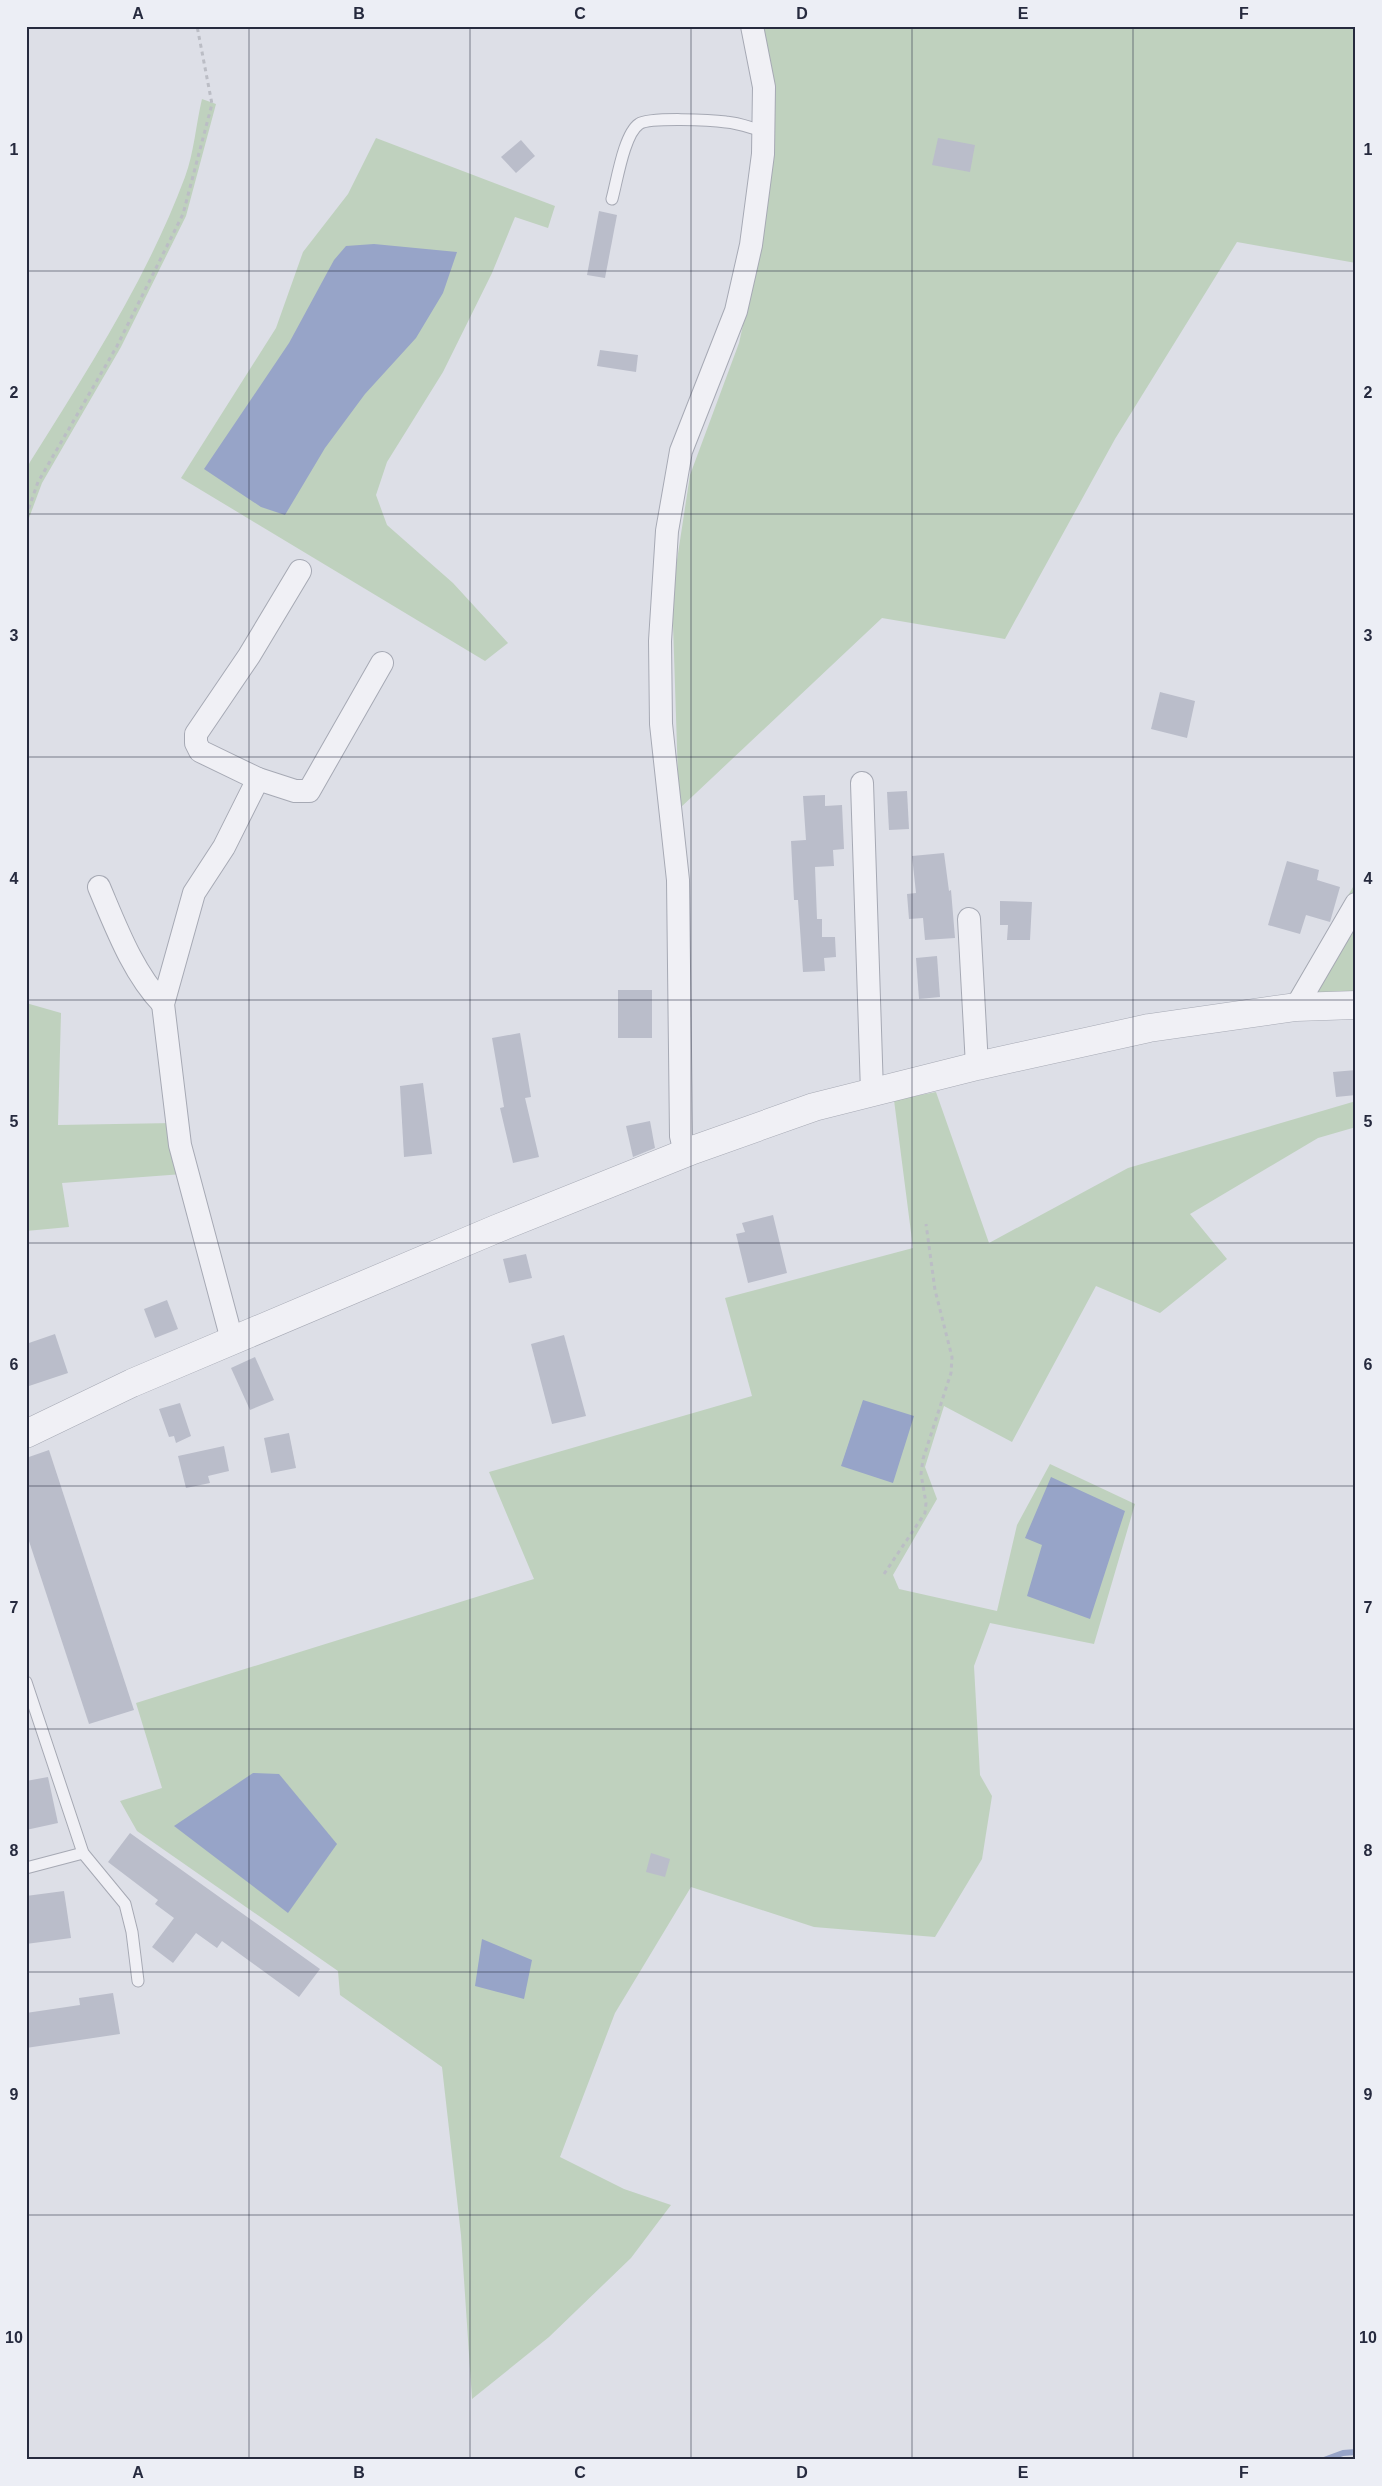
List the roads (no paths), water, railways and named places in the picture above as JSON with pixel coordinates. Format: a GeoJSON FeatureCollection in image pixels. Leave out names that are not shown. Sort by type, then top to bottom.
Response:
{"type":"FeatureCollection","features":[{"type":"Feature","properties":{"kind":"street"},"geometry":{"type":"LineString","coordinates":[[685,1154],[681,1136],[678,880],[661,724],[660,641],[666,531],[681,451],[736,311],[751,245],[763,154],[764,131],[764,87],[752,26]]}},
{"type":"Feature","properties":{"kind":"street"},"geometry":{"type":"LineString","coordinates":[[300,571],[249,656],[196,734],[196,743],[200,751],[258,779],[295,791],[309,791],[382,664]]}},
{"type":"Feature","properties":{"kind":"street"},"geometry":{"type":"LineString","coordinates":[[232,1340],[180,1145],[163,1004],[194,893],[224,847],[258,779]]}},
{"type":"Feature","properties":{"kind":"street"},"geometry":{"type":"LineString","coordinates":[[862,783],[872,1092]]}},
{"type":"Feature","properties":{"kind":"street"},"geometry":{"type":"LineString","coordinates":[[100,887],[120,937],[154,994],[163,1004]]}},
{"type":"Feature","properties":{"kind":"street"},"geometry":{"type":"LineString","coordinates":[[1296,1007],[1356,904]]}},
{"type":"Feature","properties":{"kind":"street"},"geometry":{"type":"LineString","coordinates":[[969,920],[977,1066]]}},
{"type":"Feature","properties":{"kind":"street"},"geometry":{"type":"LineString","coordinates":[[26,1434],[132,1383],[496,1229],[685,1154],[814,1107],[977,1066],[1149,1028],[1296,1007],[1356,1004]]}},
{"type":"Feature","properties":{"kind":"lane"},"geometry":{"type":"LineString","coordinates":[[612,199],[630,136],[639,124],[653,120],[717,121],[764,131]]}},
{"type":"Feature","properties":{"kind":"lane"},"geometry":{"type":"LineString","coordinates":[[27,1684],[83,1853],[125,1904],[132,1932],[138,1981]]}},
{"type":"Feature","properties":{"kind":"lane"},"geometry":{"type":"LineString","coordinates":[[26,1868],[83,1853]]}},
{"type":"Feature","properties":{"kind":"water"},"geometry":{"type":"Polygon","coordinates":[[[374,244],[457,252],[443,293],[416,338],[365,394],[325,448],[285,515],[261,507],[204,469],[289,343],[334,260],[346,246],[374,244]]]}},
{"type":"Feature","properties":{"kind":"water"},"geometry":{"type":"Polygon","coordinates":[[[863,1400],[914,1416],[893,1483],[841,1466],[863,1400]]]}},
{"type":"Feature","properties":{"kind":"water"},"geometry":{"type":"Polygon","coordinates":[[[1051,1477],[1125,1511],[1090,1619],[1027,1596],[1042,1545],[1025,1538],[1051,1477]]]}},
{"type":"Feature","properties":{"kind":"water"},"geometry":{"type":"Polygon","coordinates":[[[253,1773],[279,1774],[337,1844],[288,1913],[174,1826],[253,1773]]]}},
{"type":"Feature","properties":{"kind":"water"},"geometry":{"type":"Polygon","coordinates":[[[482,1939],[532,1960],[524,1999],[475,1986],[482,1939]]]}},
{"type":"Feature","properties":{"kind":"waterway"},"geometry":{"type":"LineString","coordinates":[[1324,2460],[1343,2453],[1356,2452]]}}]}
